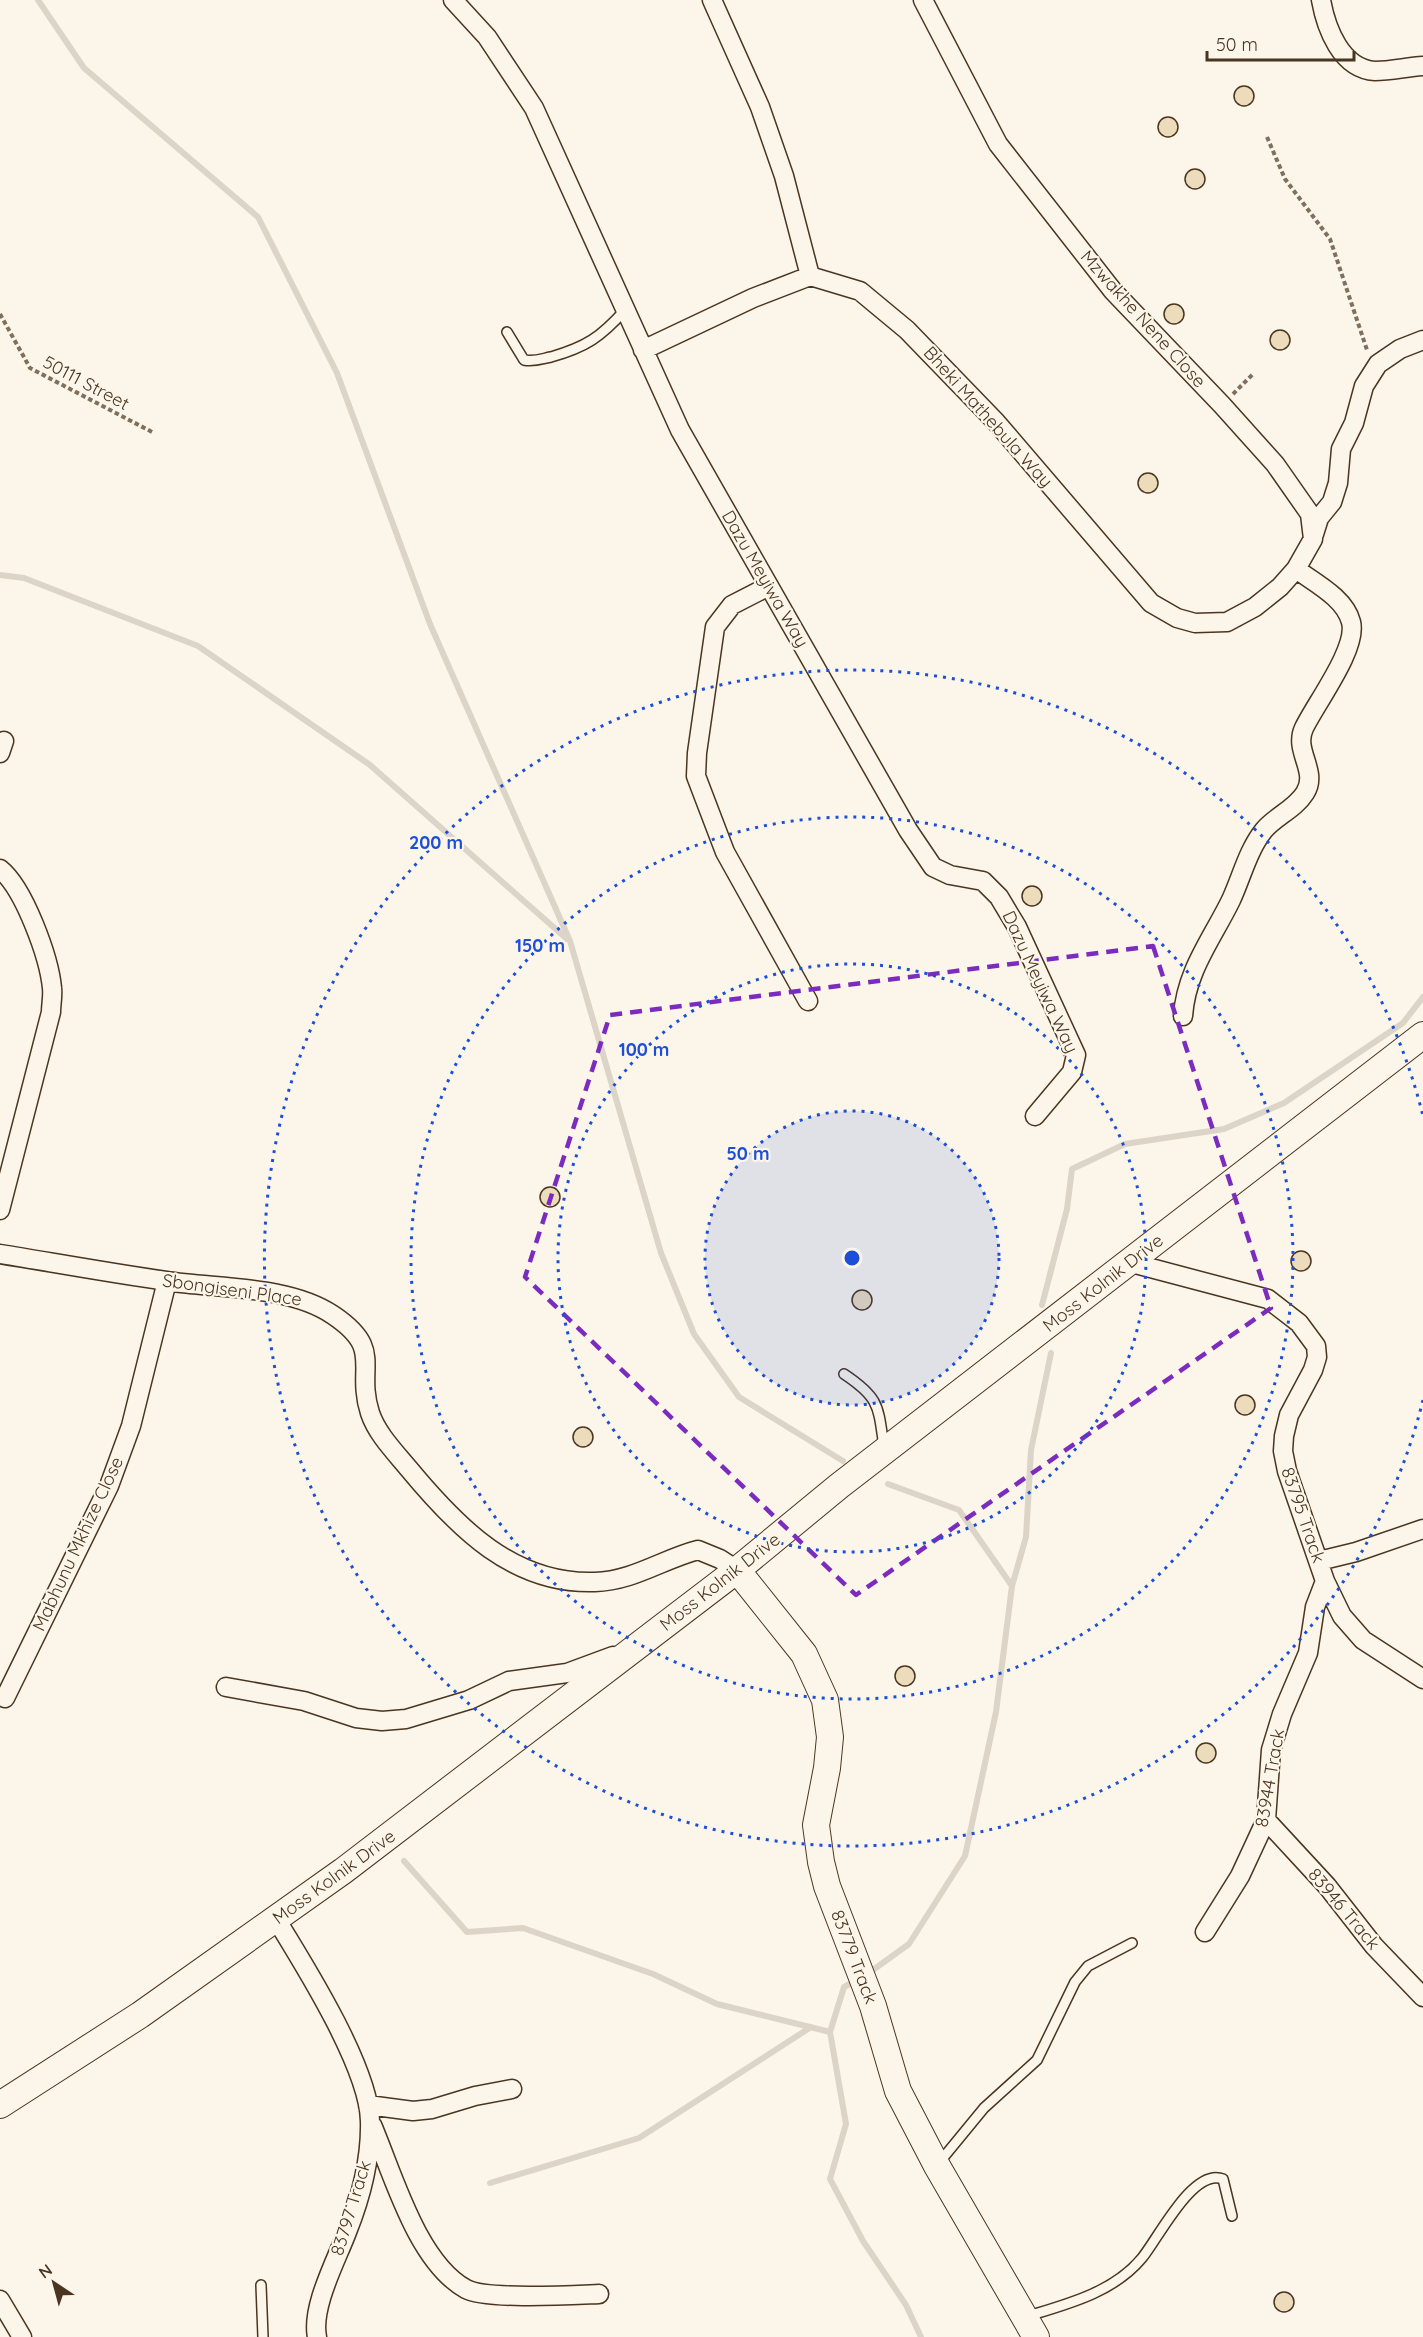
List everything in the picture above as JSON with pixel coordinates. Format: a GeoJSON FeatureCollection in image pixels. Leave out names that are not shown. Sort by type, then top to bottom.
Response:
{"type":"FeatureCollection","features":[{"type":"Feature","properties":{"kind":"main road","name":"Moss Kolnik Drive"},"geometry":{"type":"LineString","coordinates":[[2,2108],[140,2015],[343,1871],[737,1570],[1128,1262],[1423,1035]]}},
{"type":"Feature","properties":{"kind":"main road","name":"83779 Track"},"geometry":{"type":"LineString","coordinates":[[737,1570],[804,1654],[825,1700],[830,1737],[827,1768],[818,1809],[818,1843],[827,1886],[873,2006],[898,2091],[937,2166],[1030,2327]]}},
{"type":"Feature","properties":{"kind":"street","name":"Dazu Meyiwa Way"},"geometry":{"type":"LineString","coordinates":[[453,0],[487,37],[534,108],[680,430],[908,830],[933,867],[950,875],[983,881],[999,897],[1013,919],[1076,1055],[1072,1072],[1035,1116]]}},
{"type":"Feature","properties":{"kind":"street"},"geometry":{"type":"LineString","coordinates":[[643,350],[753,298],[810,276],[784,176],[760,107],[712,0]]}},
{"type":"Feature","properties":{"kind":"street","name":"Mzwakhe Nene Close"},"geometry":{"type":"LineString","coordinates":[[923,0],[998,144],[1113,291],[1275,464],[1310,514],[1313,539]]}},
{"type":"Feature","properties":{"kind":"street"},"geometry":{"type":"LineString","coordinates":[[1321,0],[1332,37],[1357,65],[1374,71],[1423,66]]}},
{"type":"Feature","properties":{"kind":"street","name":"Bheki Mathebula Way"},"geometry":{"type":"LineString","coordinates":[[810,276],[860,291],[908,330],[996,422],[1151,603],[1177,618],[1195,623],[1227,622],[1255,607],[1281,587],[1296,569]]}},
{"type":"Feature","properties":{"kind":"street"},"geometry":{"type":"LineString","coordinates":[[1183,1016],[1185,996],[1192,974],[1204,947],[1230,901],[1254,843],[1266,828],[1305,792],[1310,779],[1302,754],[1301,734],[1351,639],[1352,625],[1342,604],[1296,569],[1313,539],[1319,518],[1332,502],[1338,483],[1341,450],[1354,423],[1364,386],[1378,364],[1400,349],[1423,340]]}},
{"type":"Feature","properties":{"kind":"street"},"geometry":{"type":"LineString","coordinates":[[769,586],[732,605],[715,627],[697,753],[696,776],[730,862],[808,1002]]}},
{"type":"Feature","properties":{"kind":"street"},"geometry":{"type":"LineString","coordinates":[[0,869],[11,879],[31,920],[52,988],[51,1012],[0,1210]]}},
{"type":"Feature","properties":{"kind":"street","name":"Sbongiseni Place"},"geometry":{"type":"LineString","coordinates":[[0,1254],[167,1281],[291,1296],[313,1303],[357,1333],[365,1348],[365,1396],[371,1416],[380,1433],[452,1518],[480,1542],[515,1565],[573,1582],[596,1582],[640,1573],[698,1550],[720,1559],[737,1570]]}},
{"type":"Feature","properties":{"kind":"street","name":"83795 Track"},"geometry":{"type":"LineString","coordinates":[[1128,1262],[1268,1299],[1299,1323],[1316,1346],[1317,1358],[1313,1370],[1289,1415],[1283,1451],[1287,1471],[1325,1581],[1342,1616],[1363,1640],[1423,1679]]}},
{"type":"Feature","properties":{"kind":"street","name":"Mabhunu Mkhize Close"},"geometry":{"type":"LineString","coordinates":[[5,1698],[109,1486],[131,1426],[167,1281]]}},
{"type":"Feature","properties":{"kind":"street"},"geometry":{"type":"LineString","coordinates":[[1319,1561],[1356,1552],[1423,1529]]}},
{"type":"Feature","properties":{"kind":"street","name":"83944 Track"},"geometry":{"type":"LineString","coordinates":[[1205,1932],[1240,1876],[1266,1820],[1271,1750],[1282,1714],[1308,1653],[1315,1607],[1325,1581]]}},
{"type":"Feature","properties":{"kind":"street"},"geometry":{"type":"LineString","coordinates":[[226,1687],[304,1701],[356,1718],[382,1721],[406,1719],[469,1700],[509,1681],[567,1673],[639,1645]]}},
{"type":"Feature","properties":{"kind":"street","name":"83946 Track"},"geometry":{"type":"LineString","coordinates":[[1266,1820],[1327,1887],[1374,1946],[1423,1997]]}},
{"type":"Feature","properties":{"kind":"street","name":"83797 Track"},"geometry":{"type":"LineString","coordinates":[[276,1919],[354,2059],[369,2113],[368,2157],[363,2184],[317,2311],[313,2335]]}},
{"type":"Feature","properties":{"kind":"street"},"geometry":{"type":"LineString","coordinates":[[512,2089],[474,2096],[432,2109],[369,2113],[415,2230],[445,2272],[467,2290],[547,2295],[598,2294]]}},
{"type":"Feature","properties":{"kind":"street"},"geometry":{"type":"LineString","coordinates":[[0,2300],[22,2337]]}},
{"type":"Feature","properties":{"kind":"lane"},"geometry":{"type":"LineString","coordinates":[[507,332],[524,360],[539,361],[574,351],[609,327],[625,310]]}},
{"type":"Feature","properties":{"kind":"lane"},"geometry":{"type":"LineString","coordinates":[[844,1374],[872,1395],[879,1415],[885,1452]]}},
{"type":"Feature","properties":{"kind":"lane"},"geometry":{"type":"LineString","coordinates":[[937,2166],[984,2108],[1038,2060],[1075,1982],[1088,1966],[1132,1943]]}},
{"type":"Feature","properties":{"kind":"lane"},"geometry":{"type":"LineString","coordinates":[[1030,2327],[1097,2292],[1132,2268],[1191,2190],[1206,2180],[1218,2177],[1223,2179],[1232,2216]]}},
{"type":"Feature","properties":{"kind":"lane"},"geometry":{"type":"LineString","coordinates":[[261,2285],[263,2337]]}},
{"type":"Feature","properties":{"kind":"path"},"geometry":{"type":"LineString","coordinates":[[1267,138],[1285,179],[1330,239],[1374,371]]}},
{"type":"Feature","properties":{"kind":"path","name":"50111 Street"},"geometry":{"type":"LineString","coordinates":[[0,314],[30,368],[154,433]]}},
{"type":"Feature","properties":{"kind":"path"},"geometry":{"type":"LineString","coordinates":[[1222,405],[1253,374]]}},
{"type":"Feature","properties":{"kind":"highlighted area"},"geometry":{"type":"Polygon","coordinates":[[[1153,946],[1271,1308],[856,1595],[525,1277],[610,1015],[1153,946]]]}},
{"type":"Feature","properties":{"kind":"building"},"geometry":{"type":"Polygon","coordinates":[[[1244,86],[1251,89],[1254,96],[1251,103],[1244,106],[1237,103],[1234,96],[1237,89],[1244,86]]]}},
{"type":"Feature","properties":{"kind":"building"},"geometry":{"type":"Polygon","coordinates":[[[1168,117],[1175,120],[1178,127],[1175,134],[1168,137],[1161,134],[1158,127],[1161,120],[1168,117]]]}},
{"type":"Feature","properties":{"kind":"building"},"geometry":{"type":"Polygon","coordinates":[[[1195,169],[1202,172],[1205,179],[1202,186],[1195,189],[1188,186],[1185,179],[1188,172],[1195,169]]]}},
{"type":"Feature","properties":{"kind":"building"},"geometry":{"type":"Polygon","coordinates":[[[1174,304],[1181,307],[1184,314],[1181,321],[1174,324],[1167,321],[1164,314],[1167,307],[1174,304]]]}},
{"type":"Feature","properties":{"kind":"building"},"geometry":{"type":"Polygon","coordinates":[[[1280,330],[1287,333],[1290,340],[1287,347],[1280,350],[1273,347],[1270,340],[1273,333],[1280,330]]]}},
{"type":"Feature","properties":{"kind":"building"},"geometry":{"type":"Polygon","coordinates":[[[1148,473],[1155,476],[1158,483],[1155,490],[1148,493],[1141,490],[1138,483],[1141,476],[1148,473]]]}},
{"type":"Feature","properties":{"kind":"building"},"geometry":{"type":"Polygon","coordinates":[[[1032,886],[1039,889],[1042,896],[1039,903],[1032,906],[1025,903],[1022,896],[1025,889],[1032,886]]]}},
{"type":"Feature","properties":{"kind":"building"},"geometry":{"type":"Polygon","coordinates":[[[550,1187],[557,1190],[560,1197],[557,1204],[550,1207],[543,1204],[540,1197],[543,1190],[550,1187]]]}},
{"type":"Feature","properties":{"kind":"building"},"geometry":{"type":"Polygon","coordinates":[[[1301,1251],[1308,1254],[1311,1261],[1308,1268],[1301,1271],[1294,1268],[1291,1261],[1294,1254],[1301,1251]]]}},
{"type":"Feature","properties":{"kind":"building"},"geometry":{"type":"Polygon","coordinates":[[[862,1290],[869,1293],[872,1300],[869,1307],[862,1310],[855,1307],[852,1300],[855,1293],[862,1290]]]}},
{"type":"Feature","properties":{"kind":"building"},"geometry":{"type":"Polygon","coordinates":[[[1245,1395],[1252,1398],[1255,1405],[1252,1412],[1245,1415],[1238,1412],[1235,1405],[1238,1398],[1245,1395]]]}},
{"type":"Feature","properties":{"kind":"building"},"geometry":{"type":"Polygon","coordinates":[[[583,1427],[590,1430],[593,1437],[590,1444],[583,1447],[576,1444],[573,1437],[576,1430],[583,1427]]]}},
{"type":"Feature","properties":{"kind":"building"},"geometry":{"type":"Polygon","coordinates":[[[905,1666],[912,1669],[915,1676],[912,1683],[905,1686],[898,1683],[895,1676],[898,1669],[905,1666]]]}},
{"type":"Feature","properties":{"kind":"building"},"geometry":{"type":"Polygon","coordinates":[[[1206,1743],[1213,1746],[1216,1753],[1213,1760],[1206,1763],[1199,1760],[1196,1753],[1199,1746],[1206,1743]]]}},
{"type":"Feature","properties":{"kind":"building"},"geometry":{"type":"Polygon","coordinates":[[[1284,2292],[1291,2295],[1294,2302],[1291,2309],[1284,2312],[1277,2309],[1274,2302],[1277,2295],[1284,2292]]]}},
{"type":"Feature","properties":{"kind":"waterway"},"geometry":{"type":"LineString","coordinates":[[38,0],[84,68],[258,217],[337,373],[430,624],[570,941],[661,1253],[694,1334],[739,1397],[843,1461]]}},
{"type":"Feature","properties":{"kind":"waterway"},"geometry":{"type":"LineString","coordinates":[[0,575],[24,578],[198,646],[370,765],[567,939]]}},
{"type":"Feature","properties":{"kind":"waterway"},"geometry":{"type":"LineString","coordinates":[[1042,1305],[1067,1209],[1072,1169],[1125,1144],[1224,1129],[1284,1103],[1403,1023],[1423,997]]}},
{"type":"Feature","properties":{"kind":"waterway"},"geometry":{"type":"LineString","coordinates":[[1012,1586],[1026,1537],[1031,1450],[1051,1353]]}},
{"type":"Feature","properties":{"kind":"waterway"},"geometry":{"type":"LineString","coordinates":[[866,1975],[909,1944],[965,1856],[996,1712],[1012,1586],[959,1510],[888,1484]]}},
{"type":"Feature","properties":{"kind":"waterway"},"geometry":{"type":"LineString","coordinates":[[404,1861],[467,1932],[523,1928],[653,1974],[717,2004],[830,2032]]}},
{"type":"Feature","properties":{"kind":"waterway"},"geometry":{"type":"LineString","coordinates":[[857,1980],[844,1987],[830,2032],[846,2124],[830,2179],[863,2241],[906,2305],[921,2337]]}},
{"type":"Feature","properties":{"kind":"waterway"},"geometry":{"type":"LineString","coordinates":[[490,2183],[639,2138],[811,2027]]}}]}
